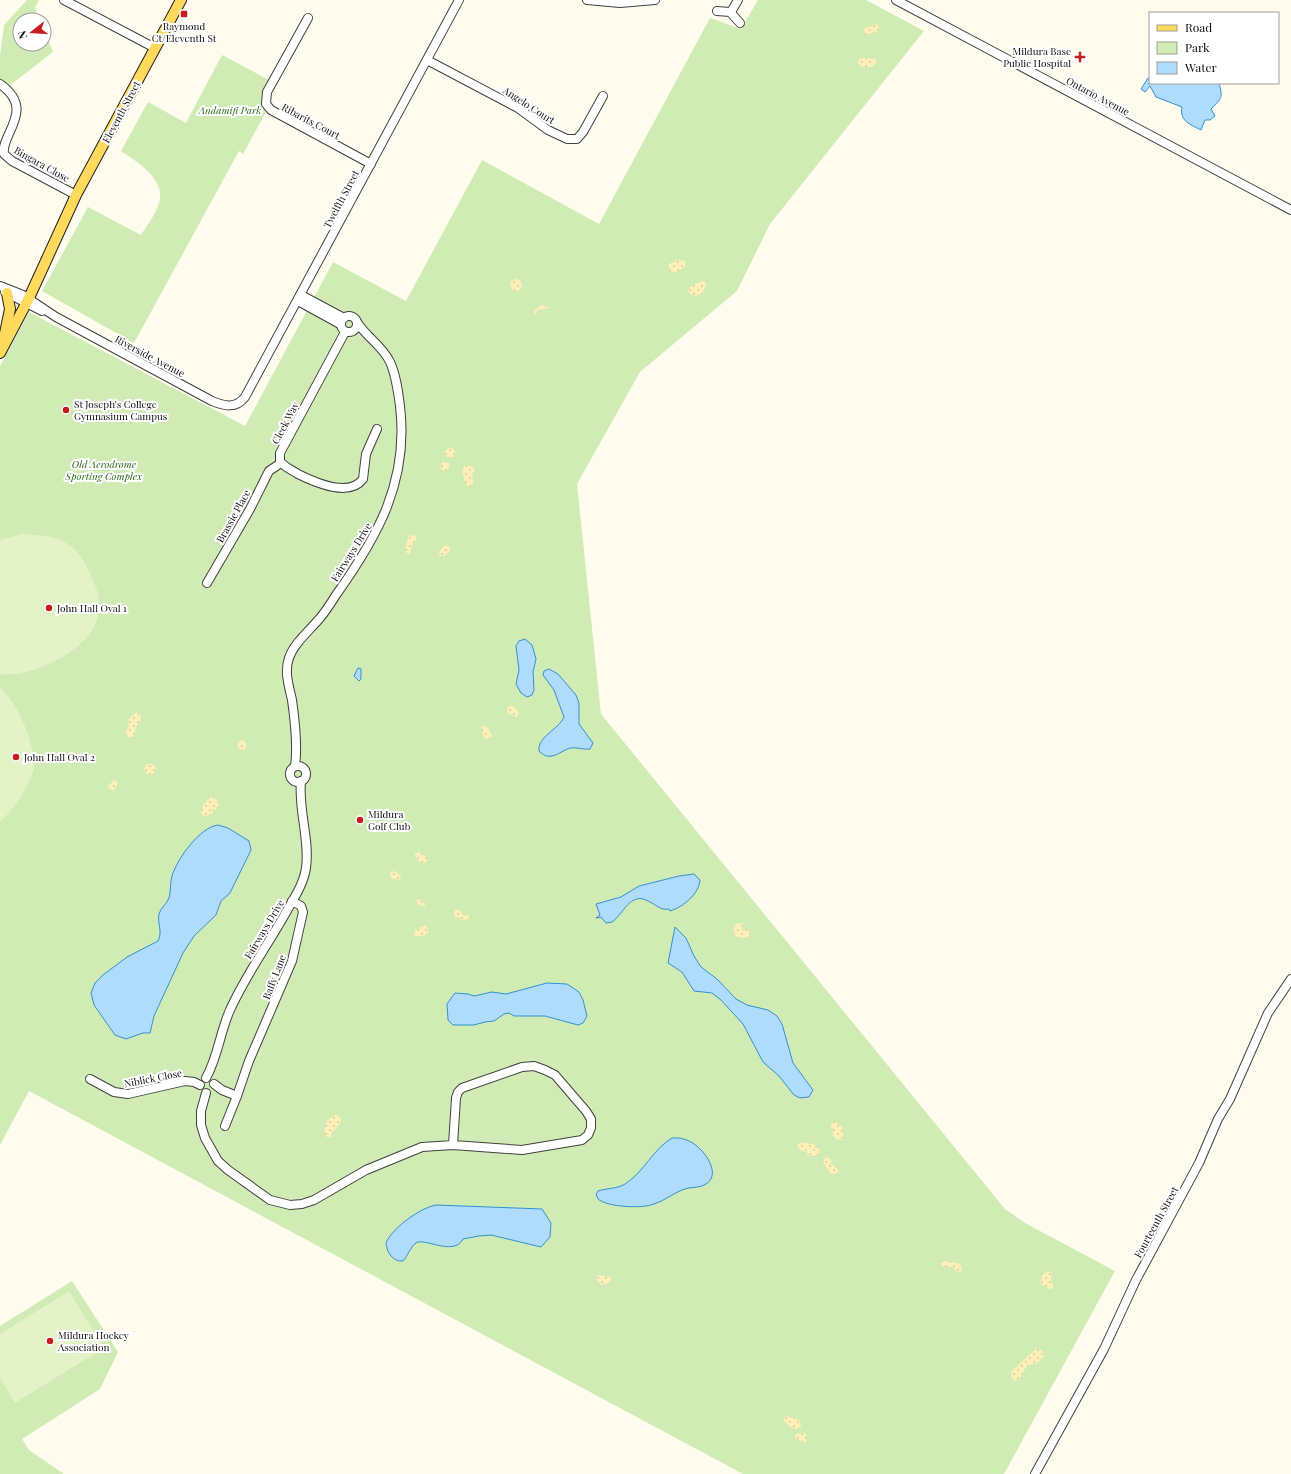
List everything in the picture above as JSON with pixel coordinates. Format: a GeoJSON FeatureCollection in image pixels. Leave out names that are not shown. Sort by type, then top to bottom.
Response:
{"type":"FeatureCollection","features":[{"type":"Feature","properties":{"kind":"main road","name":"Eleventh Street"},"geometry":{"type":"LineString","coordinates":[[1,348],[76,195],[181,0]]}},
{"type":"Feature","properties":{"kind":"main road"},"geometry":{"type":"LineString","coordinates":[[1,348],[10,309],[2,289]]}},
{"type":"Feature","properties":{"kind":"street"},"geometry":{"type":"LineString","coordinates":[[64,0],[155,48]]}},
{"type":"Feature","properties":{"kind":"street","name":"Twelfth Street"},"geometry":{"type":"LineString","coordinates":[[236,404],[245,397],[300,298],[459,0]]}},
{"type":"Feature","properties":{"kind":"street"},"geometry":{"type":"LineString","coordinates":[[587,0],[605,2],[655,0]]}},
{"type":"Feature","properties":{"kind":"street"},"geometry":{"type":"LineString","coordinates":[[731,12],[738,0]]}},
{"type":"Feature","properties":{"kind":"street","name":"Ontario Avenue"},"geometry":{"type":"LineString","coordinates":[[896,0],[1291,210]]}},
{"type":"Feature","properties":{"kind":"street"},"geometry":{"type":"LineString","coordinates":[[717,11],[731,12],[740,23]]}},
{"type":"Feature","properties":{"kind":"street","name":"Ribarits Court"},"geometry":{"type":"LineString","coordinates":[[308,18],[267,92],[266,104],[271,110],[371,164]]}},
{"type":"Feature","properties":{"kind":"street","name":"Angelo Court"},"geometry":{"type":"LineString","coordinates":[[427,60],[518,108],[540,125],[567,139],[574,140],[580,136],[603,96]]}},
{"type":"Feature","properties":{"kind":"street","name":"Bingara Close"},"geometry":{"type":"LineString","coordinates":[[0,84],[11,96],[16,114],[13,127],[3,146],[4,154],[12,160],[76,195]]}},
{"type":"Feature","properties":{"kind":"street","name":"Riverside Avenue"},"geometry":{"type":"LineString","coordinates":[[2,289],[25,299],[219,404],[230,406],[236,404]]}},
{"type":"Feature","properties":{"kind":"street"},"geometry":{"type":"LineString","coordinates":[[300,298],[342,321],[349,332],[364,333]]}},
{"type":"Feature","properties":{"kind":"street"},"geometry":{"type":"LineString","coordinates":[[342,321],[352,316],[357,322]]}},
{"type":"Feature","properties":{"kind":"street","name":"Cleek Way"},"geometry":{"type":"LineString","coordinates":[[281,463],[280,453],[349,332],[356,328],[357,322]]}},
{"type":"Feature","properties":{"kind":"street","name":"Fairways Drive"},"geometry":{"type":"LineString","coordinates":[[298,766],[293,709],[286,670],[289,656],[321,616],[368,549],[389,504],[400,462],[401,412],[395,375],[389,360],[382,349],[364,333],[357,322]]}},
{"type":"Feature","properties":{"kind":"street"},"geometry":{"type":"LineString","coordinates":[[281,463],[321,485],[330,487],[353,486],[362,479],[366,454],[377,430]]}},
{"type":"Feature","properties":{"kind":"street","name":"Brassie Place"},"geometry":{"type":"LineString","coordinates":[[207,583],[250,509],[269,471],[281,463]]}},
{"type":"Feature","properties":{"kind":"street"},"geometry":{"type":"LineString","coordinates":[[298,766],[304,769],[306,774],[298,781],[292,779],[290,774],[291,769],[298,766]]}},
{"type":"Feature","properties":{"kind":"street","name":"Fairways Drive"},"geometry":{"type":"LineString","coordinates":[[298,781],[306,852],[306,868],[303,881],[236,997],[223,1026],[211,1069],[210,1085],[201,1111],[201,1125],[205,1138],[218,1161],[228,1170],[264,1196],[283,1204],[296,1205],[307,1202],[366,1170],[414,1149],[430,1146],[453,1145],[516,1150],[548,1147],[582,1140],[588,1135],[591,1128],[591,1119],[576,1098],[555,1075],[534,1066],[522,1067],[462,1088],[458,1092],[456,1098],[453,1145]]}},
{"type":"Feature","properties":{"kind":"street","name":"Baffy Lane"},"geometry":{"type":"LineString","coordinates":[[237,1096],[249,1061],[292,961],[303,912],[301,906],[292,901]]}},
{"type":"Feature","properties":{"kind":"street","name":"Fourteenth Street"},"geometry":{"type":"LineString","coordinates":[[1035,1474],[1104,1349],[1136,1280],[1199,1163],[1218,1119],[1230,1099],[1268,1013],[1291,979]]}},
{"type":"Feature","properties":{"kind":"street","name":"Niblick Close"},"geometry":{"type":"LineString","coordinates":[[90,1079],[114,1092],[128,1094],[185,1081],[194,1082],[200,1085],[202,1091],[210,1085]]}},
{"type":"Feature","properties":{"kind":"street"},"geometry":{"type":"LineString","coordinates":[[210,1085],[237,1096],[225,1126]]}},
{"type":"Feature","properties":{"kind":"green space"},"geometry":{"type":"Polygon","coordinates":[[[27,0],[39,0],[35,8],[37,12],[16,12],[27,0]]]}},
{"type":"Feature","properties":{"kind":"green space","name":"Old Aerodrome Sporting Complex"},"geometry":{"type":"Polygon","coordinates":[[[758,0],[866,0],[924,31],[770,224],[737,291],[640,372],[577,484],[601,714],[1005,1209],[1025,1223],[1115,1271],[1004,1474],[743,1474],[29,1091],[0,1145],[0,366],[29,312],[245,426],[333,262],[406,301],[482,160],[599,224],[710,18],[741,29],[758,0]]]}},
{"type":"Feature","properties":{"kind":"green space"},"geometry":{"type":"Polygon","coordinates":[[[12,16],[12,52],[52,52],[52,50],[53,52],[9,86],[0,79],[0,55],[4,25],[12,16]]]}},
{"type":"Feature","properties":{"kind":"green space","name":"Andamifi Park"},"geometry":{"type":"Polygon","coordinates":[[[222,55],[269,80],[262,96],[262,103],[266,112],[243,154],[239,151],[134,343],[42,291],[88,207],[141,235],[158,207],[160,195],[159,187],[149,172],[121,151],[148,102],[186,123],[222,55]]]}},
{"type":"Feature","properties":{"kind":"green space","name":"John Hall Oval 1"},"geometry":{"type":"Polygon","coordinates":[[[22,534],[55,538],[67,544],[77,552],[85,562],[96,587],[99,600],[99,612],[91,632],[66,655],[47,665],[30,671],[18,674],[0,674],[0,540],[22,534]]]}},
{"type":"Feature","properties":{"kind":"green space","name":"John Hall Oval 2"},"geometry":{"type":"Polygon","coordinates":[[[0,687],[13,704],[24,724],[31,747],[34,768],[30,780],[21,796],[5,817],[0,821],[0,687]]]}},
{"type":"Feature","properties":{"kind":"green space"},"geometry":{"type":"Polygon","coordinates":[[[72,1281],[118,1352],[100,1389],[22,1439],[29,1450],[64,1474],[0,1474],[0,1326],[72,1281]]]}},
{"type":"Feature","properties":{"kind":"green space","name":"Mildura Hockey Association"},"geometry":{"type":"Polygon","coordinates":[[[69,1291],[104,1348],[15,1403],[0,1378],[0,1334],[69,1291]]]}},
{"type":"Feature","properties":{"kind":"sand"},"geometry":{"type":"Polygon","coordinates":[[[874,24],[879,25],[878,31],[865,35],[864,28],[870,27],[874,24]]]}},
{"type":"Feature","properties":{"kind":"sand"},"geometry":{"type":"Polygon","coordinates":[[[859,59],[875,59],[877,63],[871,67],[862,67],[857,62],[859,59]]]}},
{"type":"Feature","properties":{"kind":"sand"},"geometry":{"type":"Polygon","coordinates":[[[679,260],[685,261],[685,267],[676,272],[669,271],[669,264],[679,260]]]}},
{"type":"Feature","properties":{"kind":"sand"},"geometry":{"type":"Polygon","coordinates":[[[516,279],[520,281],[522,285],[520,289],[516,291],[512,289],[510,285],[512,281],[516,279]]]}},
{"type":"Feature","properties":{"kind":"sand"},"geometry":{"type":"Polygon","coordinates":[[[705,281],[706,285],[704,291],[696,296],[690,294],[688,291],[690,287],[705,281]]]}},
{"type":"Feature","properties":{"kind":"sand"},"geometry":{"type":"Polygon","coordinates":[[[541,305],[548,306],[549,308],[538,310],[535,315],[534,311],[541,305]]]}},
{"type":"Feature","properties":{"kind":"sand"},"geometry":{"type":"Polygon","coordinates":[[[450,448],[455,453],[450,458],[445,453],[450,448]]]}},
{"type":"Feature","properties":{"kind":"sand"},"geometry":{"type":"Polygon","coordinates":[[[443,462],[447,462],[449,466],[447,470],[443,470],[441,468],[441,464],[443,462]]]}},
{"type":"Feature","properties":{"kind":"sand"},"geometry":{"type":"Polygon","coordinates":[[[464,466],[472,466],[475,470],[472,474],[474,482],[471,487],[466,485],[462,471],[464,466]]]}},
{"type":"Feature","properties":{"kind":"sand"},"geometry":{"type":"Polygon","coordinates":[[[412,535],[416,536],[417,538],[412,545],[410,554],[408,554],[405,551],[408,537],[412,535]]]}},
{"type":"Feature","properties":{"kind":"sand"},"geometry":{"type":"Polygon","coordinates":[[[445,545],[450,547],[450,551],[444,556],[440,556],[439,552],[445,545]]]}},
{"type":"Feature","properties":{"kind":"sand"},"geometry":{"type":"Polygon","coordinates":[[[508,706],[512,706],[519,711],[517,718],[507,712],[508,706]]]}},
{"type":"Feature","properties":{"kind":"sand"},"geometry":{"type":"Polygon","coordinates":[[[137,712],[140,714],[141,719],[136,727],[134,736],[129,738],[125,733],[129,726],[128,720],[137,712]]]}},
{"type":"Feature","properties":{"kind":"sand"},"geometry":{"type":"Polygon","coordinates":[[[483,725],[487,726],[492,736],[491,738],[486,739],[483,736],[483,725]]]}},
{"type":"Feature","properties":{"kind":"sand"},"geometry":{"type":"Polygon","coordinates":[[[242,740],[247,745],[242,750],[237,745],[242,740]]]}},
{"type":"Feature","properties":{"kind":"sand"},"geometry":{"type":"Polygon","coordinates":[[[150,763],[154,765],[156,769],[154,773],[150,775],[146,773],[144,769],[146,765],[150,763]]]}},
{"type":"Feature","properties":{"kind":"sand"},"geometry":{"type":"Polygon","coordinates":[[[114,780],[118,783],[115,789],[111,791],[108,786],[114,780]]]}},
{"type":"Feature","properties":{"kind":"sand"},"geometry":{"type":"Polygon","coordinates":[[[212,797],[217,799],[219,804],[215,810],[212,809],[213,813],[205,817],[201,814],[202,809],[204,804],[212,797]]]}},
{"type":"Feature","properties":{"kind":"sand"},"geometry":{"type":"Polygon","coordinates":[[[419,852],[427,857],[427,862],[421,863],[415,857],[415,854],[419,852]]]}},
{"type":"Feature","properties":{"kind":"sand"},"geometry":{"type":"Polygon","coordinates":[[[391,871],[397,872],[401,877],[400,880],[390,878],[391,871]]]}},
{"type":"Feature","properties":{"kind":"sand"},"geometry":{"type":"Polygon","coordinates":[[[417,899],[424,901],[425,907],[417,904],[417,899]]]}},
{"type":"Feature","properties":{"kind":"sand"},"geometry":{"type":"Polygon","coordinates":[[[455,910],[459,910],[464,916],[468,915],[470,919],[462,920],[459,919],[460,917],[456,918],[454,915],[455,910]]]}},
{"type":"Feature","properties":{"kind":"sand"},"geometry":{"type":"Polygon","coordinates":[[[738,923],[743,924],[742,931],[746,929],[750,932],[748,938],[734,935],[734,926],[738,923]]]}},
{"type":"Feature","properties":{"kind":"sand"},"geometry":{"type":"Polygon","coordinates":[[[425,925],[428,928],[428,933],[424,936],[414,936],[415,930],[419,928],[421,930],[420,926],[425,925]]]}},
{"type":"Feature","properties":{"kind":"sand"},"geometry":{"type":"Polygon","coordinates":[[[337,1115],[341,1119],[340,1123],[332,1132],[331,1138],[328,1138],[325,1132],[326,1124],[330,1118],[337,1115]]]}},
{"type":"Feature","properties":{"kind":"sand"},"geometry":{"type":"Polygon","coordinates":[[[834,1121],[843,1128],[843,1131],[840,1132],[844,1134],[842,1140],[836,1139],[833,1136],[833,1130],[830,1125],[834,1121]]]}},
{"type":"Feature","properties":{"kind":"sand"},"geometry":{"type":"Polygon","coordinates":[[[802,1142],[815,1145],[815,1148],[820,1150],[819,1155],[810,1156],[807,1154],[807,1149],[804,1152],[798,1148],[797,1145],[802,1142]]]}},
{"type":"Feature","properties":{"kind":"sand"},"geometry":{"type":"Polygon","coordinates":[[[825,1157],[830,1158],[832,1162],[828,1164],[832,1164],[839,1171],[838,1173],[830,1173],[823,1162],[825,1157]]]}},
{"type":"Feature","properties":{"kind":"sand"},"geometry":{"type":"Polygon","coordinates":[[[946,1261],[960,1264],[962,1271],[957,1272],[953,1267],[941,1266],[941,1262],[946,1261]]]}},
{"type":"Feature","properties":{"kind":"sand"},"geometry":{"type":"Polygon","coordinates":[[[1049,1271],[1052,1273],[1051,1280],[1054,1287],[1050,1290],[1040,1282],[1043,1274],[1049,1271]]]}},
{"type":"Feature","properties":{"kind":"sand"},"geometry":{"type":"Polygon","coordinates":[[[597,1276],[611,1277],[611,1282],[602,1285],[596,1280],[597,1276]]]}},
{"type":"Feature","properties":{"kind":"sand"},"geometry":{"type":"Polygon","coordinates":[[[1037,1348],[1043,1351],[1044,1357],[1037,1363],[1027,1365],[1020,1378],[1014,1381],[1011,1376],[1012,1371],[1037,1348]]]}},
{"type":"Feature","properties":{"kind":"sand"},"geometry":{"type":"Polygon","coordinates":[[[786,1416],[800,1420],[801,1426],[797,1429],[792,1428],[784,1421],[786,1416]]]}},
{"type":"Feature","properties":{"kind":"sand"},"geometry":{"type":"Polygon","coordinates":[[[796,1433],[806,1434],[807,1441],[804,1443],[795,1438],[796,1433]]]}},
{"type":"Feature","properties":{"kind":"water"},"geometry":{"type":"Polygon","coordinates":[[[1148,78],[1149,84],[1219,84],[1221,98],[1211,109],[1215,116],[1210,120],[1205,120],[1201,130],[1184,119],[1182,116],[1182,107],[1156,97],[1150,86],[1145,92],[1141,89],[1148,78]]]}},
{"type":"Feature","properties":{"kind":"water"},"geometry":{"type":"Polygon","coordinates":[[[525,639],[532,645],[536,659],[533,672],[534,690],[532,695],[527,697],[521,693],[516,684],[519,670],[516,646],[519,641],[525,639]]]}},
{"type":"Feature","properties":{"kind":"water"},"geometry":{"type":"Polygon","coordinates":[[[358,668],[361,669],[361,679],[359,681],[354,676],[358,668]]]}},
{"type":"Feature","properties":{"kind":"water"},"geometry":{"type":"Polygon","coordinates":[[[549,669],[558,674],[576,695],[579,703],[579,724],[593,743],[590,749],[571,748],[552,756],[543,755],[539,751],[541,741],[558,725],[564,717],[554,690],[543,675],[544,671],[549,669]]]}},
{"type":"Feature","properties":{"kind":"water"},"geometry":{"type":"Polygon","coordinates":[[[218,825],[228,828],[249,841],[251,850],[230,893],[221,901],[216,915],[194,936],[183,953],[154,1016],[150,1033],[143,1033],[126,1039],[115,1035],[94,1005],[91,993],[95,983],[127,957],[158,941],[160,934],[159,914],[169,898],[171,879],[179,861],[190,845],[204,831],[218,825]]]}},
{"type":"Feature","properties":{"kind":"water"},"geometry":{"type":"Polygon","coordinates":[[[694,874],[700,880],[697,890],[690,899],[675,909],[670,911],[669,909],[661,908],[648,901],[636,899],[627,905],[612,922],[606,923],[601,917],[596,918],[600,915],[596,904],[621,897],[639,886],[679,876],[694,874]]]}},
{"type":"Feature","properties":{"kind":"water"},"geometry":{"type":"Polygon","coordinates":[[[675,927],[686,938],[701,967],[717,979],[736,999],[747,1005],[768,1010],[777,1016],[782,1024],[793,1063],[813,1090],[809,1097],[800,1098],[794,1095],[779,1076],[763,1062],[743,1024],[721,1000],[712,993],[694,991],[682,972],[668,963],[675,927]]]}},
{"type":"Feature","properties":{"kind":"water"},"geometry":{"type":"Polygon","coordinates":[[[547,983],[567,984],[579,992],[583,1000],[587,1016],[583,1023],[578,1025],[545,1016],[514,1016],[509,1013],[504,1014],[494,1021],[474,1025],[453,1025],[448,1020],[447,1004],[455,993],[474,996],[492,992],[506,994],[547,983]]]}},
{"type":"Feature","properties":{"kind":"water"},"geometry":{"type":"Polygon","coordinates":[[[672,1138],[681,1138],[692,1143],[705,1155],[711,1165],[712,1170],[711,1179],[708,1183],[700,1187],[684,1189],[649,1206],[633,1207],[609,1204],[598,1199],[596,1194],[598,1191],[619,1187],[632,1179],[659,1148],[672,1138]]]}},
{"type":"Feature","properties":{"kind":"water"},"geometry":{"type":"Polygon","coordinates":[[[436,1205],[542,1209],[551,1223],[550,1237],[541,1247],[491,1235],[463,1239],[459,1244],[446,1247],[420,1242],[414,1245],[403,1261],[393,1258],[389,1253],[386,1243],[389,1237],[400,1225],[415,1214],[436,1205]]]}},
{"type":"Feature","properties":{"kind":"place","name":"Raymond Ct/Eleventh St"},"geometry":{"type":"Point","coordinates":[184,14]}},
{"type":"Feature","properties":{"kind":"place","name":"Mildura Base Public Hospital"},"geometry":{"type":"Point","coordinates":[1080,57]}},
{"type":"Feature","properties":{"kind":"place","name":"St Joseph's College Gymnasium Campus"},"geometry":{"type":"Point","coordinates":[66,410]}},
{"type":"Feature","properties":{"kind":"place","name":"John Hall Oval 1"},"geometry":{"type":"Point","coordinates":[49,608]}},
{"type":"Feature","properties":{"kind":"place","name":"John Hall Oval 2"},"geometry":{"type":"Point","coordinates":[16,757]}},
{"type":"Feature","properties":{"kind":"place","name":"Mildura Golf Club"},"geometry":{"type":"Point","coordinates":[360,820]}},
{"type":"Feature","properties":{"kind":"place","name":"Mildura Hockey Association"},"geometry":{"type":"Point","coordinates":[50,1341]}}]}
